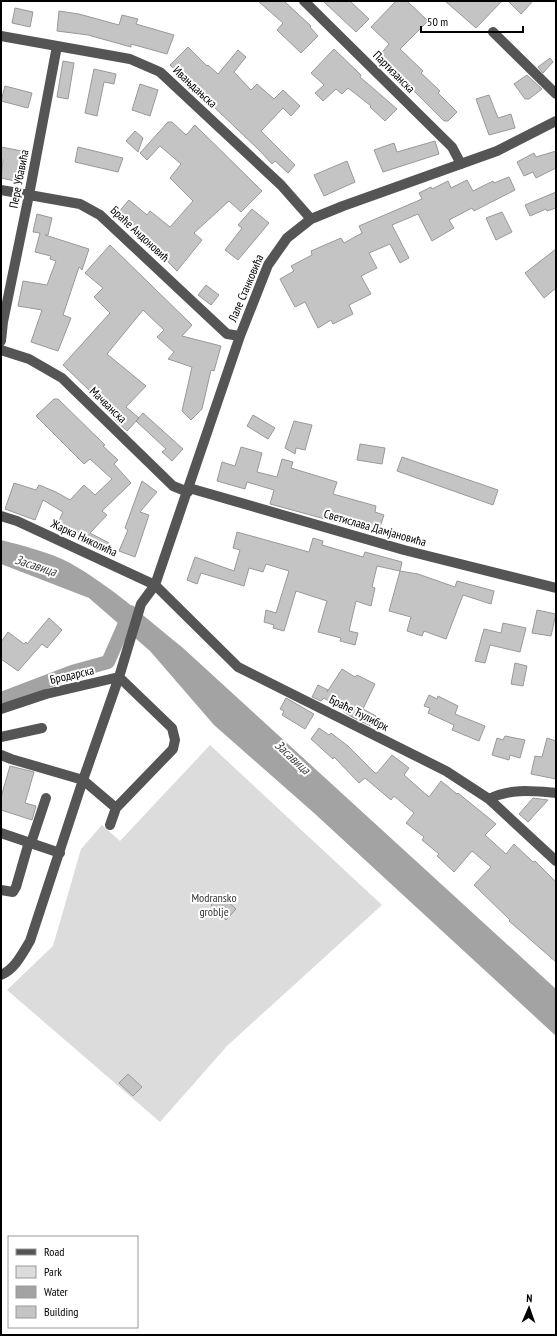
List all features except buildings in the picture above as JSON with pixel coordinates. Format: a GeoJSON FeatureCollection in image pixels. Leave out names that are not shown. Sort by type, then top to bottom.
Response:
{"type":"FeatureCollection","features":[{"type":"Feature","properties":{"kind":"street","name":"Партизанска"},"geometry":{"type":"LineString","coordinates":[[304,1],[452,147],[461,164]]}},
{"type":"Feature","properties":{"kind":"street"},"geometry":{"type":"LineString","coordinates":[[493,32],[556,94]]}},
{"type":"Feature","properties":{"kind":"street","name":"Ивањдањска"},"geometry":{"type":"LineString","coordinates":[[1,36],[130,59],[160,72],[281,185],[311,219]]}},
{"type":"Feature","properties":{"kind":"street","name":"Пере Убавића"},"geometry":{"type":"LineString","coordinates":[[1,340],[3,322],[29,195],[56,46]]}},
{"type":"Feature","properties":{"kind":"street","name":"Лале Станковића"},"geometry":{"type":"LineString","coordinates":[[119,677],[141,604],[155,585],[240,336],[268,265],[287,238],[311,219],[343,206],[497,151],[556,121]]}},
{"type":"Feature","properties":{"kind":"street","name":"Браће Андоновић"},"geometry":{"type":"LineString","coordinates":[[1,190],[80,204],[100,215],[227,334],[240,336]]}},
{"type":"Feature","properties":{"kind":"street","name":"Мачванска"},"geometry":{"type":"LineString","coordinates":[[1,350],[30,359],[62,378],[173,486],[188,490]]}},
{"type":"Feature","properties":{"kind":"street","name":"Светислава Дамјановића"},"geometry":{"type":"LineString","coordinates":[[188,490],[404,550],[556,588]]}},
{"type":"Feature","properties":{"kind":"street","name":"Жарка Николића"},"geometry":{"type":"LineString","coordinates":[[1,516],[17,521],[155,585]]}},
{"type":"Feature","properties":{"kind":"street","name":"Браће Ћулибрк"},"geometry":{"type":"LineString","coordinates":[[155,585],[238,667],[446,771],[489,799],[556,861]]}},
{"type":"Feature","properties":{"kind":"street"},"geometry":{"type":"LineString","coordinates":[[1,975],[7,972],[18,961],[30,941],[83,780],[119,677],[172,728],[175,740],[172,749],[116,808],[110,825]]}},
{"type":"Feature","properties":{"kind":"street","name":"Бродарска"},"geometry":{"type":"LineString","coordinates":[[1,709],[46,694],[119,677]]}},
{"type":"Feature","properties":{"kind":"street"},"geometry":{"type":"LineString","coordinates":[[1,737],[42,728]]}},
{"type":"Feature","properties":{"kind":"street"},"geometry":{"type":"LineString","coordinates":[[1,755],[10,759],[83,780],[116,808]]}},
{"type":"Feature","properties":{"kind":"street"},"geometry":{"type":"LineString","coordinates":[[489,799],[501,793],[517,791],[556,793]]}},
{"type":"Feature","properties":{"kind":"street"},"geometry":{"type":"LineString","coordinates":[[1,890],[13,892],[16,887],[46,798]]}},
{"type":"Feature","properties":{"kind":"street"},"geometry":{"type":"LineString","coordinates":[[1,833],[60,853]]}},
{"type":"Feature","properties":{"kind":"green space","name":"Modransko groblje"},"geometry":{"type":"Polygon","coordinates":[[[210,745],[382,905],[227,1046],[160,1122],[7,990],[53,946],[81,849],[102,825],[120,841],[210,745]]]}},
{"type":"Feature","properties":{"kind":"water","name":"Засавица"},"geometry":{"type":"Polygon","coordinates":[[[1,540],[45,552],[70,563],[114,592],[183,648],[556,989],[556,1036],[314,813],[214,725],[150,651],[89,598],[1,564],[1,540]]]}},
{"type":"Feature","properties":{"kind":"waterway"},"geometry":{"type":"LineString","coordinates":[[1,699],[72,672],[108,662],[130,612]]}}]}
